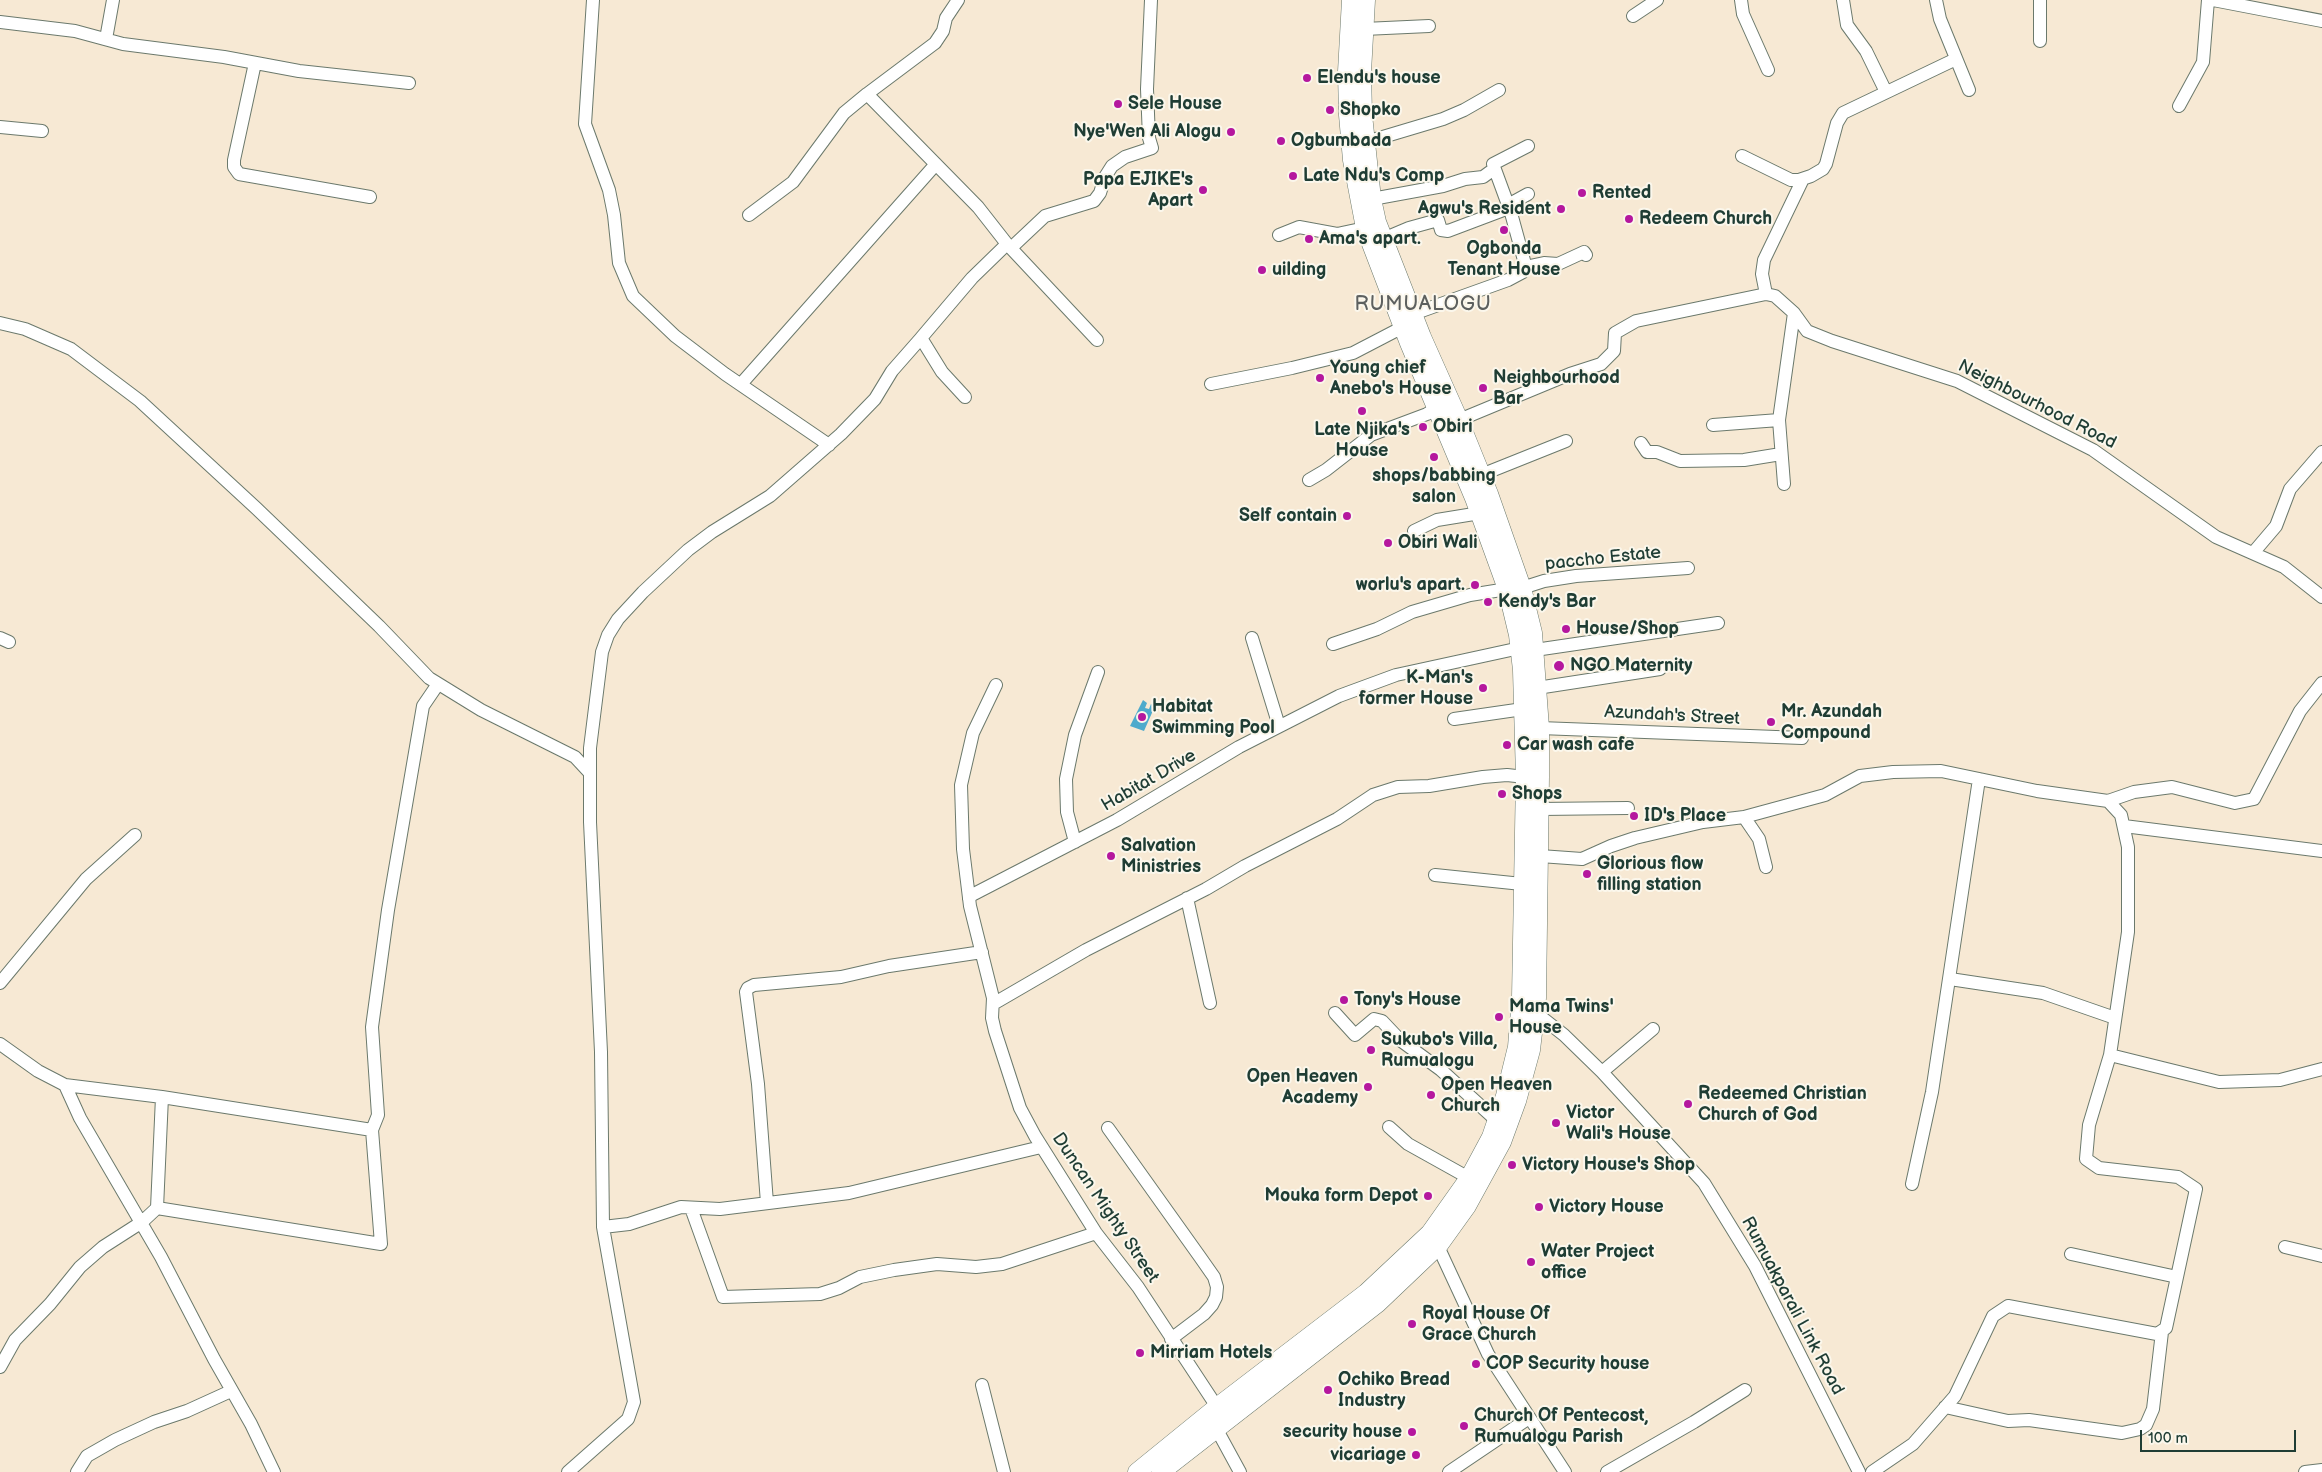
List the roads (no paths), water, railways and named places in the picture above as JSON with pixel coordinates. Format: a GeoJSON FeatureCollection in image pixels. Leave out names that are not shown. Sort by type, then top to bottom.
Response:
{"type":"FeatureCollection","features":[{"type":"Feature","properties":{"kind":"main road"},"geometry":{"type":"LineString","coordinates":[[1351,0],[1347,72],[1362,153],[1383,239],[1437,408],[1480,513],[1515,588]]}},
{"type":"Feature","properties":{"kind":"main road"},"geometry":{"type":"LineString","coordinates":[[1161,1472],[1377,1304],[1434,1239],[1468,1206],[1502,1142],[1517,1101],[1531,1050],[1536,1014],[1540,856],[1540,728],[1537,688],[1515,588],[1481,475],[1459,420],[1408,320],[1365,228],[1362,153],[1362,72],[1366,0]]}},
{"type":"Feature","properties":{"kind":"main road"},"geometry":{"type":"LineString","coordinates":[[1137,1472],[1216,1408],[1434,1239],[1491,1137],[1505,1096],[1517,1047],[1521,998],[1525,777],[1523,709],[1528,649]]}},
{"type":"Feature","properties":{"kind":"street"},"geometry":{"type":"LineString","coordinates":[[106,39],[113,0]]}},
{"type":"Feature","properties":{"kind":"street"},"geometry":{"type":"LineString","coordinates":[[593,0],[585,124],[608,190],[614,214],[619,263],[633,296],[675,336],[829,445]]}},
{"type":"Feature","properties":{"kind":"street"},"geometry":{"type":"LineString","coordinates":[[749,215],[793,182],[844,113],[935,43],[943,31],[946,18],[958,0]]}},
{"type":"Feature","properties":{"kind":"street"},"geometry":{"type":"LineString","coordinates":[[568,1472],[628,1419],[634,1402],[603,1227],[601,1052],[588,771],[602,652],[608,634],[618,619],[643,592],[688,550],[712,532],[770,496],[829,445],[874,400],[892,371],[972,278],[1045,216],[1094,201],[1100,193],[1105,177],[1112,166],[1126,157],[1152,148],[1149,138],[1147,89],[1151,0]]}},
{"type":"Feature","properties":{"kind":"street"},"geometry":{"type":"LineString","coordinates":[[1633,16],[1657,0]]}},
{"type":"Feature","properties":{"kind":"street"},"geometry":{"type":"LineString","coordinates":[[1741,0],[1743,14],[1768,70]]}},
{"type":"Feature","properties":{"kind":"street"},"geometry":{"type":"LineString","coordinates":[[1843,0],[1847,25],[1866,51],[1886,92]]}},
{"type":"Feature","properties":{"kind":"street"},"geometry":{"type":"LineString","coordinates":[[1936,0],[1940,19],[1969,90]]}},
{"type":"Feature","properties":{"kind":"street"},"geometry":{"type":"LineString","coordinates":[[2040,0],[2040,41]]}},
{"type":"Feature","properties":{"kind":"street"},"geometry":{"type":"LineString","coordinates":[[2179,106],[2203,62],[2208,0]]}},
{"type":"Feature","properties":{"kind":"street"},"geometry":{"type":"LineString","coordinates":[[2213,0],[2322,21]]}},
{"type":"Feature","properties":{"kind":"street"},"geometry":{"type":"LineString","coordinates":[[0,22],[58,28],[123,44],[299,71],[409,83]]}},
{"type":"Feature","properties":{"kind":"street"},"geometry":{"type":"LineString","coordinates":[[1364,29],[1429,26]]}},
{"type":"Feature","properties":{"kind":"street"},"geometry":{"type":"LineString","coordinates":[[1742,156],[1791,180],[1803,179],[1823,169],[1837,123],[1843,113],[1956,59]]}},
{"type":"Feature","properties":{"kind":"street"},"geometry":{"type":"LineString","coordinates":[[255,63],[234,160],[234,168],[239,174],[370,197]]}},
{"type":"Feature","properties":{"kind":"street"},"geometry":{"type":"LineString","coordinates":[[1362,153],[1464,110],[1500,90]]}},
{"type":"Feature","properties":{"kind":"street"},"geometry":{"type":"LineString","coordinates":[[867,94],[978,207],[1009,246],[1097,340]]}},
{"type":"Feature","properties":{"kind":"street"},"geometry":{"type":"LineString","coordinates":[[0,127],[42,131]]}},
{"type":"Feature","properties":{"kind":"street"},"geometry":{"type":"LineString","coordinates":[[1211,384],[1292,368],[1353,353],[1408,320],[1508,280],[1523,272],[1525,266],[1509,206],[1493,164],[1528,146]]}},
{"type":"Feature","properties":{"kind":"street"},"geometry":{"type":"LineString","coordinates":[[741,384],[936,164]]}},
{"type":"Feature","properties":{"kind":"street"},"geometry":{"type":"LineString","coordinates":[[1372,198],[1444,186],[1465,179],[1483,177],[1494,169]]}},
{"type":"Feature","properties":{"kind":"street"},"geometry":{"type":"LineString","coordinates":[[1459,420],[1475,411],[1601,364],[1614,351],[1615,333],[1636,322],[1766,294],[1762,274],[1764,260],[1803,179]]}},
{"type":"Feature","properties":{"kind":"street"},"geometry":{"type":"LineString","coordinates":[[1383,239],[1409,228],[1438,220],[1441,230],[1448,231],[1509,206],[1528,194]]}},
{"type":"Feature","properties":{"kind":"street"},"geometry":{"type":"LineString","coordinates":[[1279,235],[1299,227],[1337,234],[1365,228]]}},
{"type":"Feature","properties":{"kind":"street"},"geometry":{"type":"LineString","coordinates":[[1525,266],[1544,262],[1558,264],[1584,252],[1586,255]]}},
{"type":"Feature","properties":{"kind":"street","name":"Neighbourhood Road"},"geometry":{"type":"LineString","coordinates":[[1766,294],[1775,296],[1794,313],[1807,331],[1832,341],[1957,381],[2094,450],[2216,537],[2284,567],[2322,596]]}},
{"type":"Feature","properties":{"kind":"street"},"geometry":{"type":"LineString","coordinates":[[1784,484],[1780,420],[1794,313]]}},
{"type":"Feature","properties":{"kind":"street"},"geometry":{"type":"LineString","coordinates":[[0,323],[25,329],[72,349],[140,401],[270,521],[379,626],[429,678],[481,710],[575,757],[588,771]]}},
{"type":"Feature","properties":{"kind":"street"},"geometry":{"type":"LineString","coordinates":[[921,338],[942,372],[965,397]]}},
{"type":"Feature","properties":{"kind":"street"},"geometry":{"type":"LineString","coordinates":[[1309,480],[1326,470],[1371,435],[1427,414],[1437,408]]}},
{"type":"Feature","properties":{"kind":"street"},"geometry":{"type":"LineString","coordinates":[[1713,425],[1780,420]]}},
{"type":"Feature","properties":{"kind":"street"},"geometry":{"type":"LineString","coordinates":[[1481,475],[1566,441]]}},
{"type":"Feature","properties":{"kind":"street"},"geometry":{"type":"LineString","coordinates":[[1641,443],[1647,452],[1657,452],[1680,461],[1744,460],[1781,454]]}},
{"type":"Feature","properties":{"kind":"street"},"geometry":{"type":"LineString","coordinates":[[2253,553],[2276,526],[2290,489],[2322,452]]}},
{"type":"Feature","properties":{"kind":"street"},"geometry":{"type":"LineString","coordinates":[[1414,531],[1437,520],[1480,513]]}},
{"type":"Feature","properties":{"kind":"street","name":"paccho Estate"},"geometry":{"type":"LineString","coordinates":[[1332,644],[1377,629],[1401,616],[1470,595],[1576,576],[1688,568]]}},
{"type":"Feature","properties":{"kind":"street","name":"Habitat Drive"},"geometry":{"type":"LineString","coordinates":[[969,899],[972,895],[1132,812],[1239,747],[1339,696],[1396,675],[1528,649],[1635,637],[1718,623]]}},
{"type":"Feature","properties":{"kind":"street"},"geometry":{"type":"LineString","coordinates":[[1252,638],[1279,726]]}},
{"type":"Feature","properties":{"kind":"street"},"geometry":{"type":"LineString","coordinates":[[1537,688],[1660,669]]}},
{"type":"Feature","properties":{"kind":"street"},"geometry":{"type":"LineString","coordinates":[[1075,842],[1067,812],[1066,779],[1075,735],[1098,672]]}},
{"type":"Feature","properties":{"kind":"street"},"geometry":{"type":"LineString","coordinates":[[1540,856],[1582,859],[1611,846],[1636,838],[1703,822],[1744,817],[1825,795],[1860,776],[1893,772],[1941,771],[2037,791],[2108,801],[2134,792],[2172,787],[2235,803],[2254,799],[2300,711],[2322,683]]}},
{"type":"Feature","properties":{"kind":"street"},"geometry":{"type":"LineString","coordinates":[[157,1208],[381,1244],[372,1130],[378,1115],[372,1027],[388,910],[423,706],[438,684]]}},
{"type":"Feature","properties":{"kind":"street","name":"Duncan Mighty Street"},"geometry":{"type":"LineString","coordinates":[[996,685],[973,734],[961,785],[963,850],[969,899],[991,989],[992,1018],[995,1031],[1020,1108],[1041,1147],[1096,1233],[1138,1287],[1216,1408]]}},
{"type":"Feature","properties":{"kind":"street"},"geometry":{"type":"LineString","coordinates":[[1454,719],[1523,709]]}},
{"type":"Feature","properties":{"kind":"street","name":"Azundah's Street"},"geometry":{"type":"LineString","coordinates":[[1540,728],[1802,738]]}},
{"type":"Feature","properties":{"kind":"street"},"geometry":{"type":"LineString","coordinates":[[993,1004],[1079,953],[1337,819],[1372,795],[1398,787],[1429,786],[1483,777],[1507,775],[1525,777]]}},
{"type":"Feature","properties":{"kind":"street"},"geometry":{"type":"LineString","coordinates":[[1912,1184],[1932,1092],[1979,779]]}},
{"type":"Feature","properties":{"kind":"street"},"geometry":{"type":"LineString","coordinates":[[1872,1472],[1913,1444],[1955,1396],[1993,1316],[2008,1306],[2157,1334],[2166,1328],[2196,1189],[2178,1177],[2098,1168],[2086,1159],[2089,1125],[2110,1055],[2128,932],[2128,847],[2121,815],[2108,801]]}},
{"type":"Feature","properties":{"kind":"street"},"geometry":{"type":"LineString","coordinates":[[1540,809],[1628,808]]}},
{"type":"Feature","properties":{"kind":"street"},"geometry":{"type":"LineString","coordinates":[[1744,817],[1759,839],[1766,867]]}},
{"type":"Feature","properties":{"kind":"street"},"geometry":{"type":"LineString","coordinates":[[2124,826],[2322,851]]}},
{"type":"Feature","properties":{"kind":"street"},"geometry":{"type":"LineString","coordinates":[[0,983],[86,879],[135,835]]}},
{"type":"Feature","properties":{"kind":"street"},"geometry":{"type":"LineString","coordinates":[[1434,875],[1522,884]]}},
{"type":"Feature","properties":{"kind":"street"},"geometry":{"type":"LineString","coordinates":[[1187,898],[1210,1003]]}},
{"type":"Feature","properties":{"kind":"street"},"geometry":{"type":"LineString","coordinates":[[767,1203],[758,1084],[746,992],[748,988],[762,984],[841,977],[889,966],[982,952]]}},
{"type":"Feature","properties":{"kind":"street"},"geometry":{"type":"LineString","coordinates":[[1950,979],[2043,993],[2115,1018]]}},
{"type":"Feature","properties":{"kind":"street"},"geometry":{"type":"LineString","coordinates":[[1335,1013],[1355,1035],[1374,1020],[1382,1021],[1400,1040],[1441,1070],[1496,1120]]}},
{"type":"Feature","properties":{"kind":"street","name":"Rumuakparali Link Road"},"geometry":{"type":"LineString","coordinates":[[1536,1014],[1564,1034],[1602,1072],[1704,1184],[1755,1266],[1858,1472]]}},
{"type":"Feature","properties":{"kind":"street"},"geometry":{"type":"LineString","coordinates":[[1602,1072],[1653,1029]]}},
{"type":"Feature","properties":{"kind":"street"},"geometry":{"type":"LineString","coordinates":[[0,1044],[38,1071],[65,1085],[162,1097],[372,1130]]}},
{"type":"Feature","properties":{"kind":"street"},"geometry":{"type":"LineString","coordinates":[[2110,1055],[2219,1082],[2280,1080],[2322,1069]]}},
{"type":"Feature","properties":{"kind":"street"},"geometry":{"type":"LineString","coordinates":[[65,1085],[80,1118],[142,1222],[231,1391],[251,1424],[274,1472]]}},
{"type":"Feature","properties":{"kind":"street"},"geometry":{"type":"LineString","coordinates":[[0,1367],[16,1340],[50,1304],[80,1267],[102,1247],[142,1222],[157,1208],[162,1097]]}},
{"type":"Feature","properties":{"kind":"street"},"geometry":{"type":"LineString","coordinates":[[1389,1127],[1408,1144],[1469,1178]]}},
{"type":"Feature","properties":{"kind":"street"},"geometry":{"type":"LineString","coordinates":[[1108,1128],[1214,1277],[1217,1287],[1216,1298],[1212,1306],[1172,1339]]}},
{"type":"Feature","properties":{"kind":"street"},"geometry":{"type":"LineString","coordinates":[[603,1227],[629,1224],[681,1207],[720,1209],[849,1193],[1041,1147]]}},
{"type":"Feature","properties":{"kind":"street"},"geometry":{"type":"LineString","coordinates":[[691,1208],[720,1294],[726,1298],[820,1294],[839,1288],[860,1277],[937,1264],[976,1267],[1002,1264],[1096,1233]]}},
{"type":"Feature","properties":{"kind":"street"},"geometry":{"type":"LineString","coordinates":[[1434,1239],[1488,1354],[1565,1472]]}},
{"type":"Feature","properties":{"kind":"street"},"geometry":{"type":"LineString","coordinates":[[2285,1246],[2322,1256]]}},
{"type":"Feature","properties":{"kind":"street"},"geometry":{"type":"LineString","coordinates":[[2071,1254],[2177,1277]]}},
{"type":"Feature","properties":{"kind":"street"},"geometry":{"type":"LineString","coordinates":[[1945,1407],[2008,1421],[2029,1420],[2122,1433],[2140,1429],[2146,1425],[2153,1409],[2162,1332]]}},
{"type":"Feature","properties":{"kind":"street"},"geometry":{"type":"LineString","coordinates":[[982,1385],[1004,1472]]}},
{"type":"Feature","properties":{"kind":"street"},"geometry":{"type":"LineString","coordinates":[[1607,1472],[1745,1390]]}},
{"type":"Feature","properties":{"kind":"street"},"geometry":{"type":"LineString","coordinates":[[77,1472],[87,1456],[115,1440],[231,1391]]}},
{"type":"Feature","properties":{"kind":"street"},"geometry":{"type":"LineString","coordinates":[[1449,1472],[1529,1418]]}},
{"type":"Feature","properties":{"kind":"street"},"geometry":{"type":"LineString","coordinates":[[1216,1428],[1240,1472]]}},
{"type":"Feature","properties":{"kind":"street"},"geometry":{"type":"LineString","coordinates":[[2305,1472],[2322,1470]]}},
{"type":"Feature","properties":{"kind":"water","name":"Habitat Swimming Pool"},"geometry":{"type":"Polygon","coordinates":[[[1143,700],[1147,703],[1145,708],[1149,709],[1151,704],[1155,706],[1144,731],[1130,726],[1143,700]]]}},
{"type":"Feature","properties":{"kind":"place","name":"Elendu's house"},"geometry":{"type":"Point","coordinates":[1307,78]}},
{"type":"Feature","properties":{"kind":"place","name":"Sele House"},"geometry":{"type":"Point","coordinates":[1118,104]}},
{"type":"Feature","properties":{"kind":"place","name":"Shopko"},"geometry":{"type":"Point","coordinates":[1330,110]}},
{"type":"Feature","properties":{"kind":"place","name":"Nye'Wen Ali Alogu"},"geometry":{"type":"Point","coordinates":[1231,132]}},
{"type":"Feature","properties":{"kind":"place","name":"Ogbumbada"},"geometry":{"type":"Point","coordinates":[1281,141]}},
{"type":"Feature","properties":{"kind":"place","name":"Late Ndu's Comp"},"geometry":{"type":"Point","coordinates":[1293,176]}},
{"type":"Feature","properties":{"kind":"place","name":"Papa EJIKE's Apart"},"geometry":{"type":"Point","coordinates":[1203,190]}},
{"type":"Feature","properties":{"kind":"place","name":"Rented"},"geometry":{"type":"Point","coordinates":[1582,193]}},
{"type":"Feature","properties":{"kind":"place","name":"Agwu's Resident"},"geometry":{"type":"Point","coordinates":[1561,209]}},
{"type":"Feature","properties":{"kind":"place","name":"Redeem Church"},"geometry":{"type":"Point","coordinates":[1629,219]}},
{"type":"Feature","properties":{"kind":"place","name":"Ogbonda Tenant House"},"geometry":{"type":"Point","coordinates":[1504,230]}},
{"type":"Feature","properties":{"kind":"place","name":"Ama's apart."},"geometry":{"type":"Point","coordinates":[1309,239]}},
{"type":"Feature","properties":{"kind":"place","name":"uilding"},"geometry":{"type":"Point","coordinates":[1262,270]}},
{"type":"Feature","properties":{"kind":"place","name":"Young chief Anebo's House"},"geometry":{"type":"Point","coordinates":[1320,378]}},
{"type":"Feature","properties":{"kind":"place","name":"Neighbourhood Bar"},"geometry":{"type":"Point","coordinates":[1483,388]}},
{"type":"Feature","properties":{"kind":"place","name":"Late Njika's House"},"geometry":{"type":"Point","coordinates":[1362,411]}},
{"type":"Feature","properties":{"kind":"place","name":"Obiri"},"geometry":{"type":"Point","coordinates":[1423,427]}},
{"type":"Feature","properties":{"kind":"place","name":"shops/babbing salon"},"geometry":{"type":"Point","coordinates":[1434,457]}},
{"type":"Feature","properties":{"kind":"place","name":"Self contain"},"geometry":{"type":"Point","coordinates":[1347,516]}},
{"type":"Feature","properties":{"kind":"place","name":"Obiri Wali"},"geometry":{"type":"Point","coordinates":[1388,543]}},
{"type":"Feature","properties":{"kind":"place","name":"worlu's apart."},"geometry":{"type":"Point","coordinates":[1475,585]}},
{"type":"Feature","properties":{"kind":"place","name":"Kendy's Bar"},"geometry":{"type":"Point","coordinates":[1488,602]}},
{"type":"Feature","properties":{"kind":"place","name":"House/Shop"},"geometry":{"type":"Point","coordinates":[1566,629]}},
{"type":"Feature","properties":{"kind":"place","name":"NGO Maternity"},"geometry":{"type":"Point","coordinates":[1559,666]}},
{"type":"Feature","properties":{"kind":"place","name":"K-Man's former House"},"geometry":{"type":"Point","coordinates":[1483,688]}},
{"type":"Feature","properties":{"kind":"place","name":"Habitat Swimming Pool"},"geometry":{"type":"Point","coordinates":[1142,717]}},
{"type":"Feature","properties":{"kind":"place","name":"Mr. Azundah Compound"},"geometry":{"type":"Point","coordinates":[1771,722]}},
{"type":"Feature","properties":{"kind":"place","name":"Car wash cafe"},"geometry":{"type":"Point","coordinates":[1507,745]}},
{"type":"Feature","properties":{"kind":"place","name":"Shops"},"geometry":{"type":"Point","coordinates":[1502,794]}},
{"type":"Feature","properties":{"kind":"place","name":"ID's Place"},"geometry":{"type":"Point","coordinates":[1634,816]}},
{"type":"Feature","properties":{"kind":"place","name":"Salvation Ministries"},"geometry":{"type":"Point","coordinates":[1111,856]}},
{"type":"Feature","properties":{"kind":"place","name":"Glorious flow filling station"},"geometry":{"type":"Point","coordinates":[1587,874]}},
{"type":"Feature","properties":{"kind":"place","name":"Tony's House"},"geometry":{"type":"Point","coordinates":[1344,1000]}},
{"type":"Feature","properties":{"kind":"place","name":"Mama Twins' House"},"geometry":{"type":"Point","coordinates":[1499,1017]}},
{"type":"Feature","properties":{"kind":"place","name":"Sukubo's Villa, Rumualogu"},"geometry":{"type":"Point","coordinates":[1371,1050]}},
{"type":"Feature","properties":{"kind":"place","name":"Open Heaven Academy"},"geometry":{"type":"Point","coordinates":[1368,1087]}},
{"type":"Feature","properties":{"kind":"place","name":"Open Heaven Church"},"geometry":{"type":"Point","coordinates":[1431,1095]}},
{"type":"Feature","properties":{"kind":"place","name":"Redeemed Christian Church of God"},"geometry":{"type":"Point","coordinates":[1688,1104]}},
{"type":"Feature","properties":{"kind":"place","name":"Victor Wali's House"},"geometry":{"type":"Point","coordinates":[1556,1123]}},
{"type":"Feature","properties":{"kind":"place","name":"Victory House's Shop"},"geometry":{"type":"Point","coordinates":[1512,1165]}},
{"type":"Feature","properties":{"kind":"place","name":"Mouka form Depot"},"geometry":{"type":"Point","coordinates":[1428,1196]}},
{"type":"Feature","properties":{"kind":"place","name":"Victory House"},"geometry":{"type":"Point","coordinates":[1539,1207]}},
{"type":"Feature","properties":{"kind":"place","name":"Water Project office"},"geometry":{"type":"Point","coordinates":[1531,1262]}},
{"type":"Feature","properties":{"kind":"place","name":"Royal House Of Grace Church"},"geometry":{"type":"Point","coordinates":[1412,1324]}},
{"type":"Feature","properties":{"kind":"place","name":"Mirriam Hotels"},"geometry":{"type":"Point","coordinates":[1140,1353]}},
{"type":"Feature","properties":{"kind":"place","name":"COP Security house"},"geometry":{"type":"Point","coordinates":[1476,1364]}},
{"type":"Feature","properties":{"kind":"place","name":"Ochiko Bread Industry"},"geometry":{"type":"Point","coordinates":[1328,1390]}},
{"type":"Feature","properties":{"kind":"place","name":"Church Of Pentecost, Rumualogu Parish"},"geometry":{"type":"Point","coordinates":[1464,1426]}},
{"type":"Feature","properties":{"kind":"place","name":"security house"},"geometry":{"type":"Point","coordinates":[1412,1432]}},
{"type":"Feature","properties":{"kind":"place","name":"vicariage"},"geometry":{"type":"Point","coordinates":[1416,1455]}},
{"type":"Feature","properties":{"kind":"district","name":"RUMUALOGU"},"geometry":{"type":"Point","coordinates":[1423,305]}}]}
